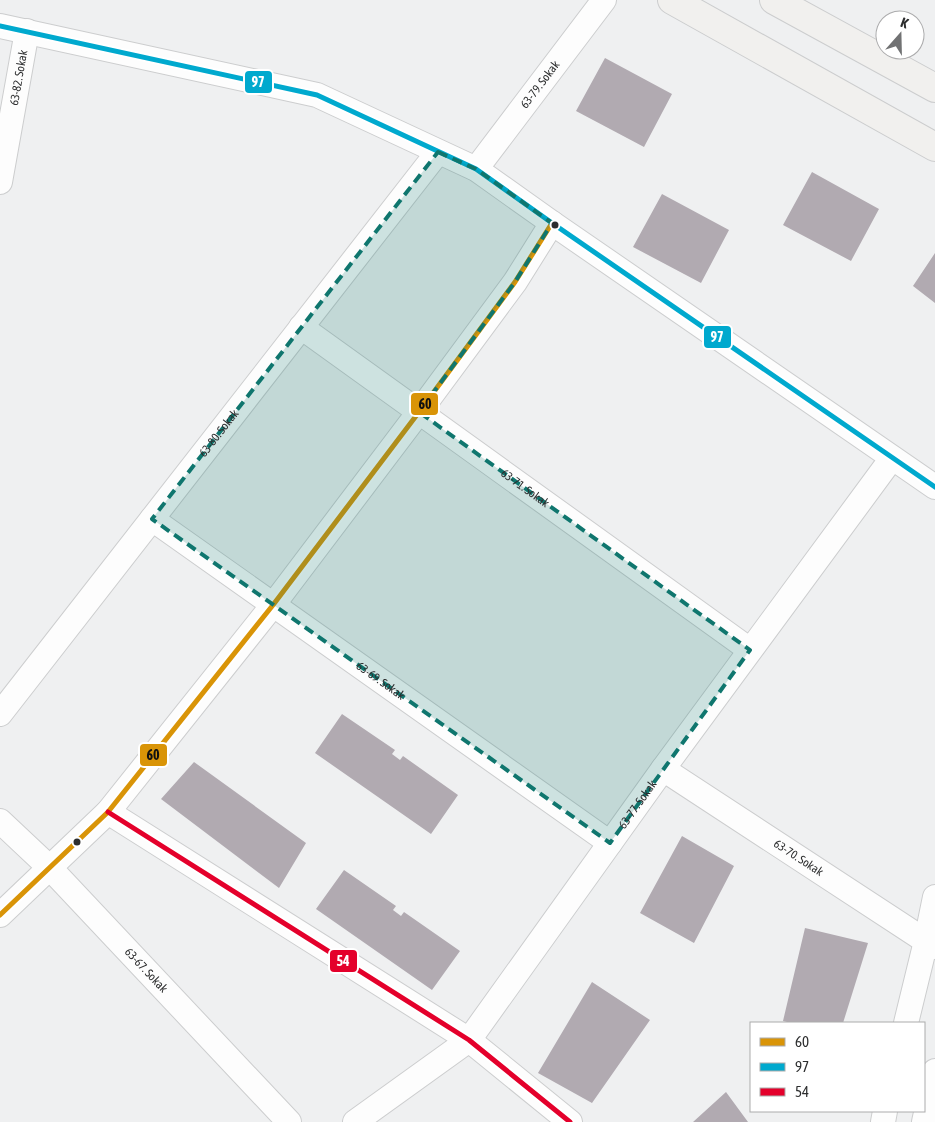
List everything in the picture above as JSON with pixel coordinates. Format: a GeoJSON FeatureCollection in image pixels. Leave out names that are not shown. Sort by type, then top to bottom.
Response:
{"type":"FeatureCollection","features":[{"type":"Feature","properties":{"kind":"street","name":"63-79. Sokak"},"geometry":{"type":"LineString","coordinates":[[476,169],[604,0]]}},
{"type":"Feature","properties":{"kind":"street"},"geometry":{"type":"LineString","coordinates":[[672,0],[935,147]]}},
{"type":"Feature","properties":{"kind":"street"},"geometry":{"type":"LineString","coordinates":[[774,0],[935,88]]}},
{"type":"Feature","properties":{"kind":"street"},"geometry":{"type":"LineString","coordinates":[[0,26],[317,95],[476,169],[935,487]]}},
{"type":"Feature","properties":{"kind":"street","name":"63-82. Sokak"},"geometry":{"type":"LineString","coordinates":[[0,182],[27,31]]}},
{"type":"Feature","properties":{"kind":"street","name":"63-80. Sokak"},"geometry":{"type":"LineString","coordinates":[[0,714],[438,152]]}},
{"type":"Feature","properties":{"kind":"street"},"geometry":{"type":"LineString","coordinates":[[0,915],[108,812],[273,605],[419,412],[515,282],[552,223]]}},
{"type":"Feature","properties":{"kind":"street","name":"63-71. Sokak"},"geometry":{"type":"LineString","coordinates":[[301,327],[750,650]]}},
{"type":"Feature","properties":{"kind":"street","name":"63-77. Sokak"},"geometry":{"type":"LineString","coordinates":[[355,1122],[469,1040],[663,769],[892,458]]}},
{"type":"Feature","properties":{"kind":"street","name":"63-69. Sokak"},"geometry":{"type":"LineString","coordinates":[[152,519],[610,843]]}},
{"type":"Feature","properties":{"kind":"street","name":"63-70. Sokak"},"geometry":{"type":"LineString","coordinates":[[663,769],[930,944]]}},
{"type":"Feature","properties":{"kind":"street"},"geometry":{"type":"LineString","coordinates":[[108,812],[469,1040],[570,1122]]}},
{"type":"Feature","properties":{"kind":"street","name":"63-67. Sokak"},"geometry":{"type":"LineString","coordinates":[[0,821],[50,868],[289,1122]]}},
{"type":"Feature","properties":{"kind":"street"},"geometry":{"type":"LineString","coordinates":[[906,1022],[930,944],[935,897]]}},
{"type":"Feature","properties":{"kind":"street"},"geometry":{"type":"LineString","coordinates":[[924,1122],[935,1071]]}},
{"type":"Feature","properties":{"kind":"highlighted area"},"geometry":{"type":"Polygon","coordinates":[[[438,152],[476,169],[552,223],[515,282],[419,412],[750,650],[610,843],[152,519],[438,152]]]}},
{"type":"Feature","properties":{"kind":"building"},"geometry":{"type":"Polygon","coordinates":[[[605,58],[672,94],[644,147],[576,111],[605,58]]]}},
{"type":"Feature","properties":{"kind":"building"},"geometry":{"type":"Polygon","coordinates":[[[812,172],[879,209],[851,261],[783,225],[812,172]]]}},
{"type":"Feature","properties":{"kind":"building"},"geometry":{"type":"Polygon","coordinates":[[[662,194],[729,230],[701,283],[633,247],[662,194]]]}},
{"type":"Feature","properties":{"kind":"building"},"geometry":{"type":"Polygon","coordinates":[[[935,253],[935,303],[913,286],[935,253]]]}},
{"type":"Feature","properties":{"kind":"building"},"geometry":{"type":"Polygon","coordinates":[[[342,714],[395,750],[392,754],[400,760],[403,756],[458,795],[431,834],[315,753],[342,714]]]}},
{"type":"Feature","properties":{"kind":"building"},"geometry":{"type":"Polygon","coordinates":[[[194,762],[306,843],[279,888],[161,799],[194,762]]]}},
{"type":"Feature","properties":{"kind":"building"},"geometry":{"type":"Polygon","coordinates":[[[682,836],[734,866],[694,943],[640,913],[682,836]]]}},
{"type":"Feature","properties":{"kind":"building"},"geometry":{"type":"Polygon","coordinates":[[[344,870],[396,906],[393,910],[401,916],[404,912],[460,951],[432,990],[316,909],[344,870]]]}},
{"type":"Feature","properties":{"kind":"building"},"geometry":{"type":"Polygon","coordinates":[[[805,928],[868,943],[843,1022],[783,1021],[805,928]]]}},
{"type":"Feature","properties":{"kind":"building"},"geometry":{"type":"Polygon","coordinates":[[[592,982],[650,1020],[592,1103],[538,1073],[592,982]]]}},
{"type":"Feature","properties":{"kind":"building"},"geometry":{"type":"Polygon","coordinates":[[[726,1092],[748,1122],[693,1122],[726,1092]]]}},
{"type":"Feature","properties":{"kind":"transit line","name":"97"},"geometry":{"type":"LineString","coordinates":[[0,26],[317,95],[476,169],[935,487]]}},
{"type":"Feature","properties":{"kind":"transit line","name":"60"},"geometry":{"type":"LineString","coordinates":[[0,915],[108,812],[273,605],[419,412],[515,282],[552,223]]}},
{"type":"Feature","properties":{"kind":"transit line","name":"54"},"geometry":{"type":"LineString","coordinates":[[108,812],[469,1040],[570,1122]]}}]}
